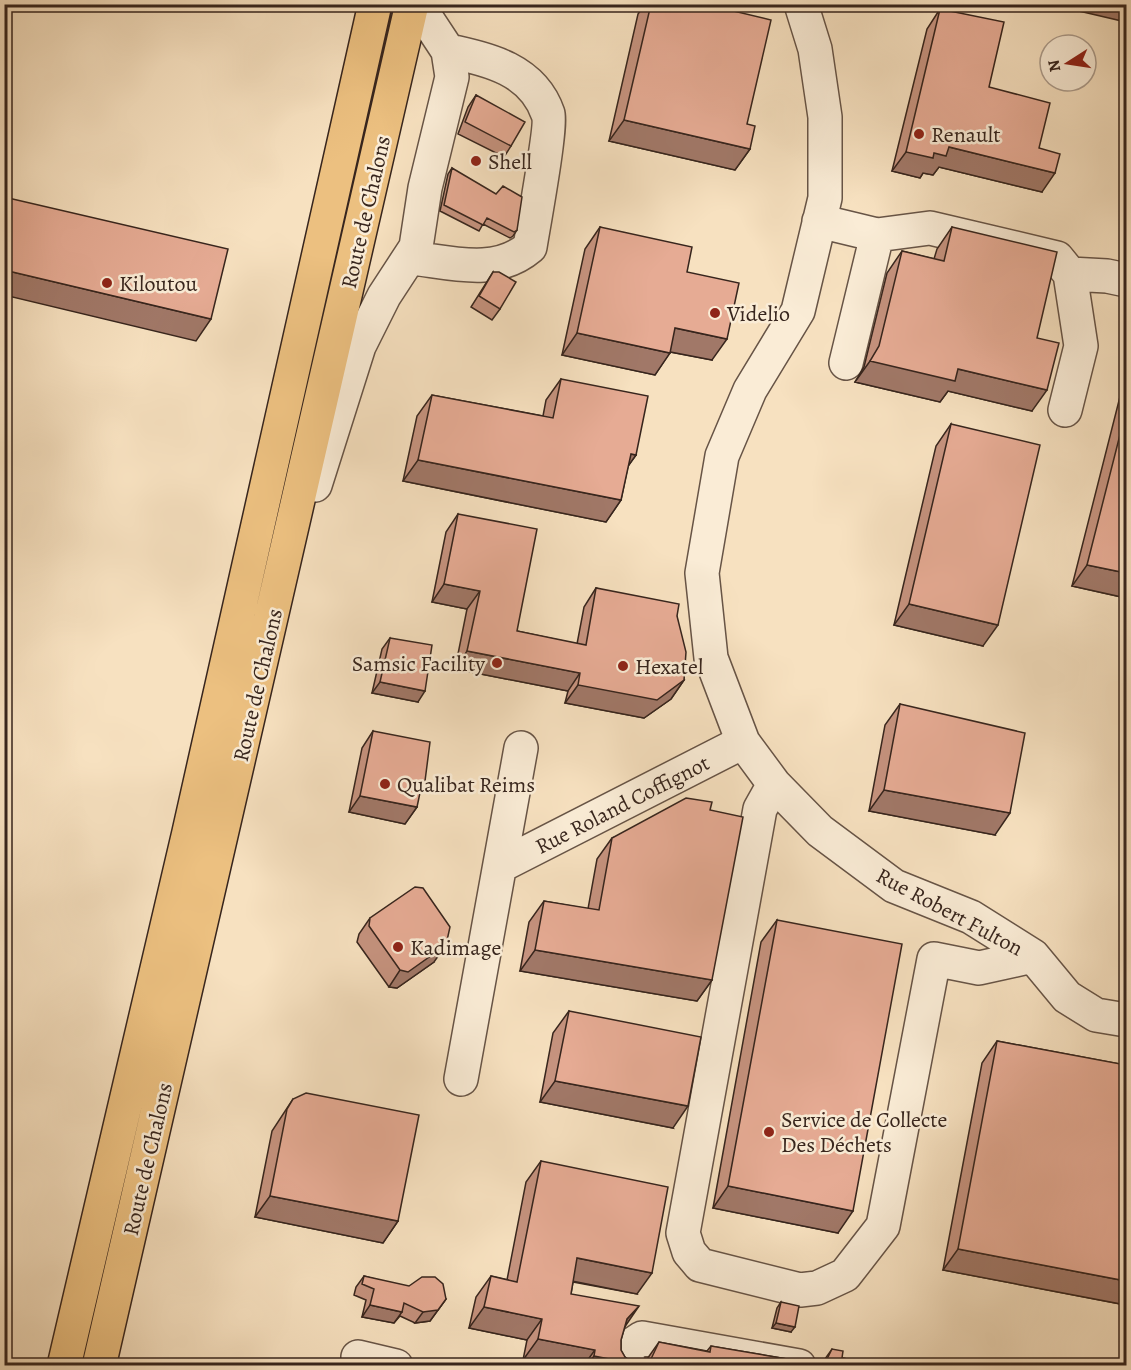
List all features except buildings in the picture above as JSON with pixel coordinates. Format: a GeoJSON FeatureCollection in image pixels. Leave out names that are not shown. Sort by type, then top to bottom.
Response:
{"type":"FeatureCollection","features":[{"type":"Feature","properties":{"kind":"main road","name":"Route de Chalons"},"geometry":{"type":"LineString","coordinates":[[64,1365],[189,832],[375,4]]}},
{"type":"Feature","properties":{"kind":"main road","name":"Route de Chalons"},"geometry":{"type":"LineString","coordinates":[[99,1365],[412,4]]}},
{"type":"Feature","properties":{"kind":"street"},"geometry":{"type":"LineString","coordinates":[[271,624],[359,346],[384,296],[412,258],[416,247],[425,188],[452,77],[448,51],[417,4]]}},
{"type":"Feature","properties":{"kind":"street","name":"Rue Robert Fulton"},"geometry":{"type":"LineString","coordinates":[[801,4],[815,49],[825,117],[825,198],[798,311],[750,390],[722,456],[702,573],[711,658],[743,742],[774,784],[820,831],[894,886],[971,918],[1034,956],[1068,998],[1096,1015],[1126,1020]]}},
{"type":"Feature","properties":{"kind":"street"},"geometry":{"type":"LineString","coordinates":[[412,258],[471,266],[496,265],[518,257],[530,247],[549,116],[529,81],[489,59],[448,51]]}},
{"type":"Feature","properties":{"kind":"street"},"geometry":{"type":"LineString","coordinates":[[819,221],[877,235],[930,228],[1057,258],[1070,274],[1081,346],[1065,410]]}},
{"type":"Feature","properties":{"kind":"street"},"geometry":{"type":"LineString","coordinates":[[846,363],[877,235]]}},
{"type":"Feature","properties":{"kind":"street"},"geometry":{"type":"LineString","coordinates":[[1070,274],[1117,278]]}},
{"type":"Feature","properties":{"kind":"street","name":"Rue Roland Coffignot"},"geometry":{"type":"LineString","coordinates":[[501,866],[743,742]]}},
{"type":"Feature","properties":{"kind":"street","name":"Rue Roland Coffignot"},"geometry":{"type":"LineString","coordinates":[[461,1079],[501,866],[520,748]]}},
{"type":"Feature","properties":{"kind":"street"},"geometry":{"type":"LineString","coordinates":[[774,784],[760,810],[683,1233],[689,1252],[700,1266],[800,1290],[817,1288],[845,1275],[883,1226],[934,959],[979,968],[1034,956]]}},
{"type":"Feature","properties":{"kind":"street"},"geometry":{"type":"LineString","coordinates":[[624,1365],[630,1346],[642,1338],[800,1365]]}},
{"type":"Feature","properties":{"kind":"street"},"geometry":{"type":"LineString","coordinates":[[358,1358],[396,1365]]}},
{"type":"Feature","properties":{"kind":"place","name":"Renault"},"geometry":{"type":"Point","coordinates":[919,134]}},
{"type":"Feature","properties":{"kind":"place","name":"Shell"},"geometry":{"type":"Point","coordinates":[476,161]}},
{"type":"Feature","properties":{"kind":"place","name":"Kiloutou"},"geometry":{"type":"Point","coordinates":[107,283]}},
{"type":"Feature","properties":{"kind":"place","name":"Videlio"},"geometry":{"type":"Point","coordinates":[715,313]}},
{"type":"Feature","properties":{"kind":"place","name":"Samsic Facility"},"geometry":{"type":"Point","coordinates":[497,663]}},
{"type":"Feature","properties":{"kind":"place","name":"Hexatel"},"geometry":{"type":"Point","coordinates":[623,666]}},
{"type":"Feature","properties":{"kind":"place","name":"Qualibat Reims"},"geometry":{"type":"Point","coordinates":[385,784]}},
{"type":"Feature","properties":{"kind":"place","name":"Kadimage"},"geometry":{"type":"Point","coordinates":[398,947]}},
{"type":"Feature","properties":{"kind":"place","name":"Service de Collecte Des Déchets"},"geometry":{"type":"Point","coordinates":[769,1132]}}]}
